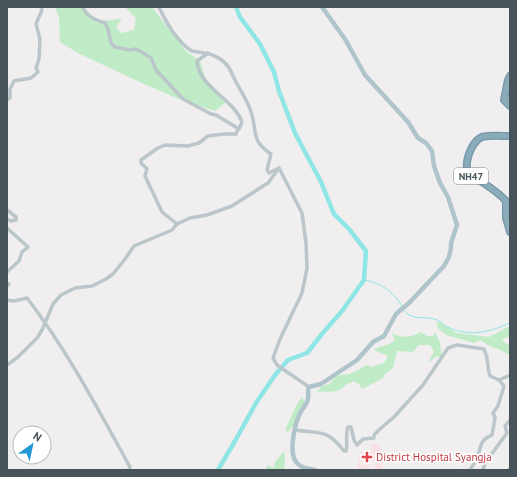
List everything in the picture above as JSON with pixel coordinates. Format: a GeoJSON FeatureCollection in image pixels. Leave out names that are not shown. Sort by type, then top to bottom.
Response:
{"type":"FeatureCollection","features":[{"type":"Feature","properties":{"kind":"highway"},"geometry":{"type":"LineString","coordinates":[[510,76],[504,100],[510,106]]}},
{"type":"Feature","properties":{"kind":"highway","name":"NH47"},"geometry":{"type":"LineString","coordinates":[[510,136],[483,137],[476,140],[472,146],[466,168],[471,177],[500,194],[506,201],[506,218],[510,232]]}},
{"type":"Feature","properties":{"kind":"main road"},"geometry":{"type":"LineString","coordinates":[[315,470],[299,468],[294,459],[292,450],[295,430],[300,414],[308,399],[308,386],[321,384],[361,357],[373,342],[384,336],[399,310],[406,305],[444,266],[450,252],[450,243],[456,225],[448,197],[440,183],[434,166],[432,151],[426,143],[418,138],[408,122],[365,75],[345,39],[322,7]]}},
{"type":"Feature","properties":{"kind":"street"},"geometry":{"type":"LineString","coordinates":[[7,100],[10,98],[10,89],[14,81],[31,78],[38,72],[36,68],[39,59],[40,39],[36,24],[42,10],[41,7]]}},
{"type":"Feature","properties":{"kind":"street"},"geometry":{"type":"LineString","coordinates":[[84,7],[85,12],[93,18],[105,23],[111,43],[115,47],[129,50],[136,49],[147,55],[151,58],[156,70],[183,99],[211,114],[216,115],[238,129]]}},
{"type":"Feature","properties":{"kind":"street"},"geometry":{"type":"LineString","coordinates":[[159,7],[164,18],[175,34],[193,51],[208,53],[215,56],[227,65],[252,115],[258,142],[272,154],[267,170],[269,173],[279,168]]}},
{"type":"Feature","properties":{"kind":"street"},"geometry":{"type":"LineString","coordinates":[[177,224],[162,212],[146,176],[147,169],[141,163],[141,160],[165,145],[188,146],[199,143],[208,136],[236,134],[242,122],[236,111],[208,84],[198,70],[197,61],[208,53]]}},
{"type":"Feature","properties":{"kind":"street"},"geometry":{"type":"LineString","coordinates":[[7,365],[18,357],[37,338],[53,304],[61,296],[75,288],[92,286],[106,278],[117,269],[134,246],[172,230],[177,224],[190,218],[206,215],[232,206],[268,183],[279,168]]}},
{"type":"Feature","properties":{"kind":"street"},"geometry":{"type":"LineString","coordinates":[[279,168],[302,213],[306,243],[307,268],[302,293],[272,358],[277,365],[308,386]]}},
{"type":"Feature","properties":{"kind":"street"},"geometry":{"type":"LineString","coordinates":[[7,210],[16,217],[16,220],[12,221],[7,219]]}},
{"type":"Feature","properties":{"kind":"street"},"geometry":{"type":"LineString","coordinates":[[7,228],[28,247],[22,252],[19,261],[7,272]]}},
{"type":"Feature","properties":{"kind":"street"},"geometry":{"type":"LineString","coordinates":[[7,300],[14,301],[27,298],[45,321],[82,382],[130,467],[129,470]]}},
{"type":"Feature","properties":{"kind":"street"},"geometry":{"type":"LineString","coordinates":[[295,430],[312,433],[323,432],[335,440],[344,451],[346,451],[348,427],[351,427],[354,440],[357,445],[363,439],[374,438],[374,435],[394,417],[423,385],[446,351],[457,345],[484,350],[488,358],[488,369],[490,376],[499,380],[504,386],[498,406],[493,413],[495,418],[492,435],[485,438],[480,445],[476,460],[470,470]]}},
{"type":"Feature","properties":{"kind":"street"},"geometry":{"type":"LineString","coordinates":[[499,380],[510,375]]}},
{"type":"Feature","properties":{"kind":"street"},"geometry":{"type":"LineString","coordinates":[[483,470],[485,462],[507,433],[505,426],[510,420]]}},
{"type":"Feature","properties":{"kind":"shaded area","name":"District Hospital Syangja"},"geometry":{"type":"Polygon","coordinates":[[[370,443],[381,446],[380,462],[383,470],[375,470],[376,461],[363,459],[361,460],[361,465],[370,465],[370,470],[369,467],[367,467],[367,470],[358,470],[358,461],[361,452],[363,452],[363,454],[373,452],[370,443]]]}},
{"type":"Feature","properties":{"kind":"green space"},"geometry":{"type":"Polygon","coordinates":[[[55,7],[84,7],[88,12],[101,20],[122,18],[116,27],[121,33],[134,30],[136,18],[125,7],[152,7],[186,51],[200,61],[206,79],[227,101],[215,111],[179,99],[78,53],[60,42],[59,18],[55,7]]]}},
{"type":"Feature","properties":{"kind":"green space"},"geometry":{"type":"Polygon","coordinates":[[[436,322],[441,323],[456,333],[489,337],[510,326],[510,338],[506,337],[502,341],[510,346],[510,353],[508,354],[480,340],[474,343],[446,335],[438,328],[436,322]]]}},
{"type":"Feature","properties":{"kind":"green space"},"geometry":{"type":"Polygon","coordinates":[[[421,332],[427,336],[433,336],[435,332],[440,342],[442,358],[437,356],[428,363],[434,351],[430,345],[419,345],[413,352],[397,351],[393,368],[386,373],[383,378],[362,389],[359,384],[354,381],[345,385],[340,390],[332,392],[317,392],[322,386],[330,384],[340,375],[354,372],[366,365],[371,367],[384,363],[388,356],[374,350],[395,340],[392,333],[407,337],[421,332]]]}},
{"type":"Feature","properties":{"kind":"green space"},"geometry":{"type":"Polygon","coordinates":[[[302,397],[305,402],[296,426],[292,427],[288,432],[285,430],[296,406],[302,397]]]}},
{"type":"Feature","properties":{"kind":"green space"},"geometry":{"type":"Polygon","coordinates":[[[284,451],[284,470],[265,470],[268,465],[274,468],[275,462],[284,451]]]}},
{"type":"Feature","properties":{"kind":"waterway"},"geometry":{"type":"LineString","coordinates":[[218,470],[256,403],[275,375],[288,360],[307,353],[342,311],[364,280],[366,251],[349,229],[334,214],[321,182],[295,133],[279,91],[274,72],[260,44],[240,17],[236,7]]}},
{"type":"Feature","properties":{"kind":"waterway"},"geometry":{"type":"LineString","coordinates":[[364,280],[376,283],[386,288],[395,296],[402,306]]}},
{"type":"Feature","properties":{"kind":"waterway"},"geometry":{"type":"LineString","coordinates":[[403,309],[406,313],[413,317],[430,318],[458,331],[472,333],[488,331],[510,323]]}},
{"type":"Feature","properties":{"kind":"place","name":"District Hospital Syangja"},"geometry":{"type":"Point","coordinates":[367,457]}}]}
